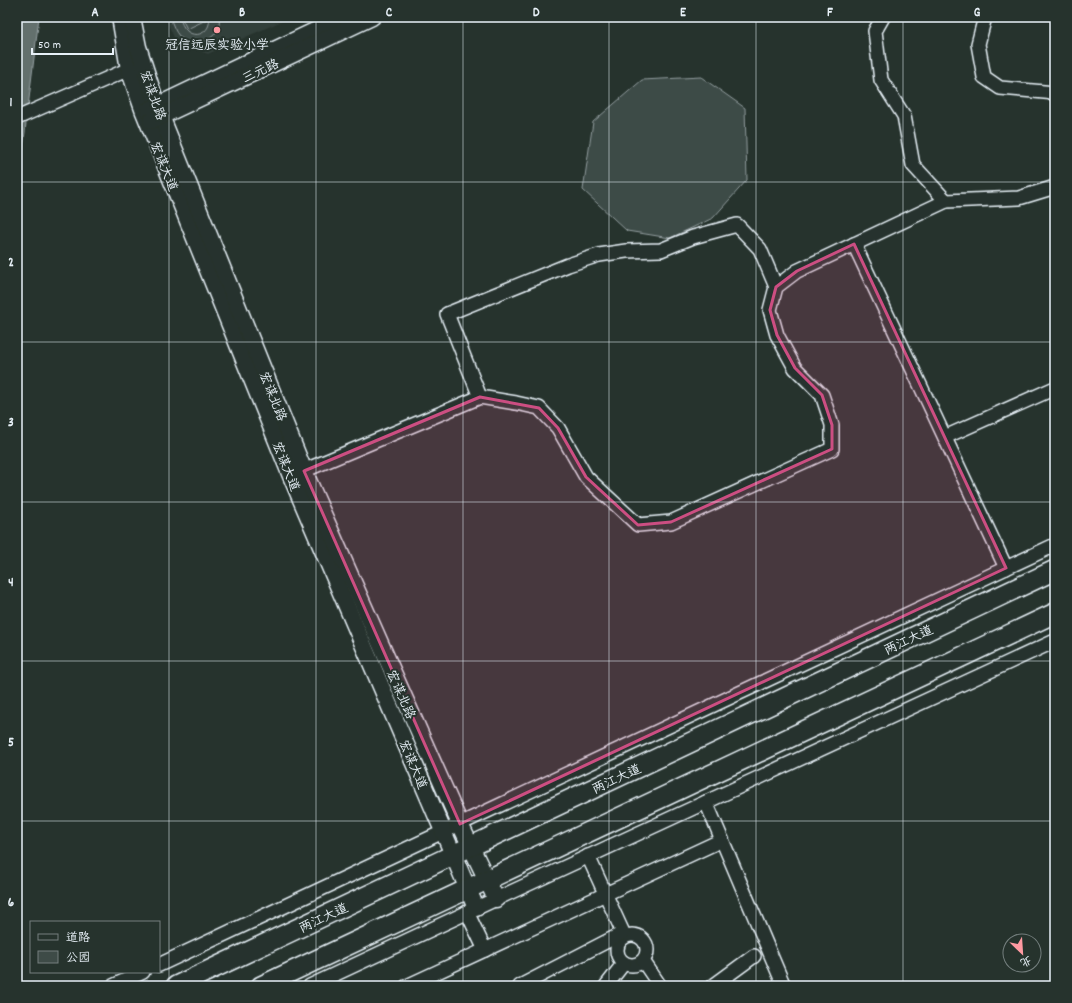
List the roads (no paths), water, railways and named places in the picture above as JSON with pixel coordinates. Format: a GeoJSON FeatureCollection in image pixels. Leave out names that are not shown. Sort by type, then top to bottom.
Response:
{"type":"FeatureCollection","features":[{"type":"Feature","properties":{"kind":"highway","name":"两江大道"},"geometry":{"type":"LineString","coordinates":[[176,986],[1055,570]]}},
{"type":"Feature","properties":{"kind":"highway"},"geometry":{"type":"LineString","coordinates":[[261,986],[1055,613]]}},
{"type":"Feature","properties":{"kind":"main road","name":"宏谋大道"},"geometry":{"type":"LineString","coordinates":[[120,17],[129,69],[152,114],[467,889],[472,910]]}},
{"type":"Feature","properties":{"kind":"main road","name":"宏谋北路"},"geometry":{"type":"LineString","coordinates":[[132,17],[152,114]]}},
{"type":"Feature","properties":{"kind":"main road","name":"三元路"},"geometry":{"type":"LineString","coordinates":[[152,114],[344,17]]}},
{"type":"Feature","properties":{"kind":"main road","name":"三元路"},"geometry":{"type":"LineString","coordinates":[[152,114],[372,17]]}},
{"type":"Feature","properties":{"kind":"main road","name":"宏谋北路"},"geometry":{"type":"LineString","coordinates":[[297,473],[496,899]]}},
{"type":"Feature","properties":{"kind":"street"},"geometry":{"type":"LineString","coordinates":[[883,17],[875,31],[882,80],[904,116],[913,165],[946,202]]}},
{"type":"Feature","properties":{"kind":"street"},"geometry":{"type":"LineString","coordinates":[[985,17],[978,44],[984,77],[1000,88],[1055,93]]}},
{"type":"Feature","properties":{"kind":"street"},"geometry":{"type":"LineString","coordinates":[[17,118],[129,69]]}},
{"type":"Feature","properties":{"kind":"street"},"geometry":{"type":"LineString","coordinates":[[776,287],[797,271],[946,202],[1019,198],[1055,187]]}},
{"type":"Feature","properties":{"kind":"street"},"geometry":{"type":"LineString","coordinates":[[297,473],[480,397],[539,408],[558,428],[586,477],[638,525],[671,522],[832,449],[832,425],[822,395],[795,368],[777,335],[770,310],[776,287],[760,248],[737,224],[693,237],[661,250],[626,251],[600,255],[568,265],[447,314],[480,397]]}},
{"type":"Feature","properties":{"kind":"street"},"geometry":{"type":"LineString","coordinates":[[854,244],[1006,568]]}},
{"type":"Feature","properties":{"kind":"street"},"geometry":{"type":"LineString","coordinates":[[945,437],[1055,388]]}},
{"type":"Feature","properties":{"kind":"street"},"geometry":{"type":"LineString","coordinates":[[160,965],[1055,545]]}},
{"type":"Feature","properties":{"kind":"street"},"geometry":{"type":"LineString","coordinates":[[318,984],[588,856],[1055,641]]}},
{"type":"Feature","properties":{"kind":"street"},"geometry":{"type":"LineString","coordinates":[[706,802],[784,986]]}},
{"type":"Feature","properties":{"kind":"street"},"geometry":{"type":"LineString","coordinates":[[407,986],[722,840]]}},
{"type":"Feature","properties":{"kind":"street"},"geometry":{"type":"LineString","coordinates":[[588,856],[624,935]]}},
{"type":"Feature","properties":{"kind":"street"},"geometry":{"type":"LineString","coordinates":[[472,910],[485,950]]}},
{"type":"Feature","properties":{"kind":"street"},"geometry":{"type":"LineString","coordinates":[[520,986],[624,935],[638,936],[645,942],[647,952],[643,961],[633,966],[620,959],[617,950],[624,935]]}},
{"type":"Feature","properties":{"kind":"street"},"geometry":{"type":"LineString","coordinates":[[713,986],[754,956]]}},
{"type":"Feature","properties":{"kind":"street"},"geometry":{"type":"LineString","coordinates":[[643,961],[660,986]]}},
{"type":"Feature","properties":{"kind":"street"},"geometry":{"type":"LineString","coordinates":[[606,986],[624,962]]}},
{"type":"Feature","properties":{"kind":"street"},"geometry":{"type":"LineString","coordinates":[[113,986],[141,973]]}},
{"type":"Feature","properties":{"kind":"place","name":"冠信远辰实验小学"},"geometry":{"type":"Point","coordinates":[217,30]}}]}
